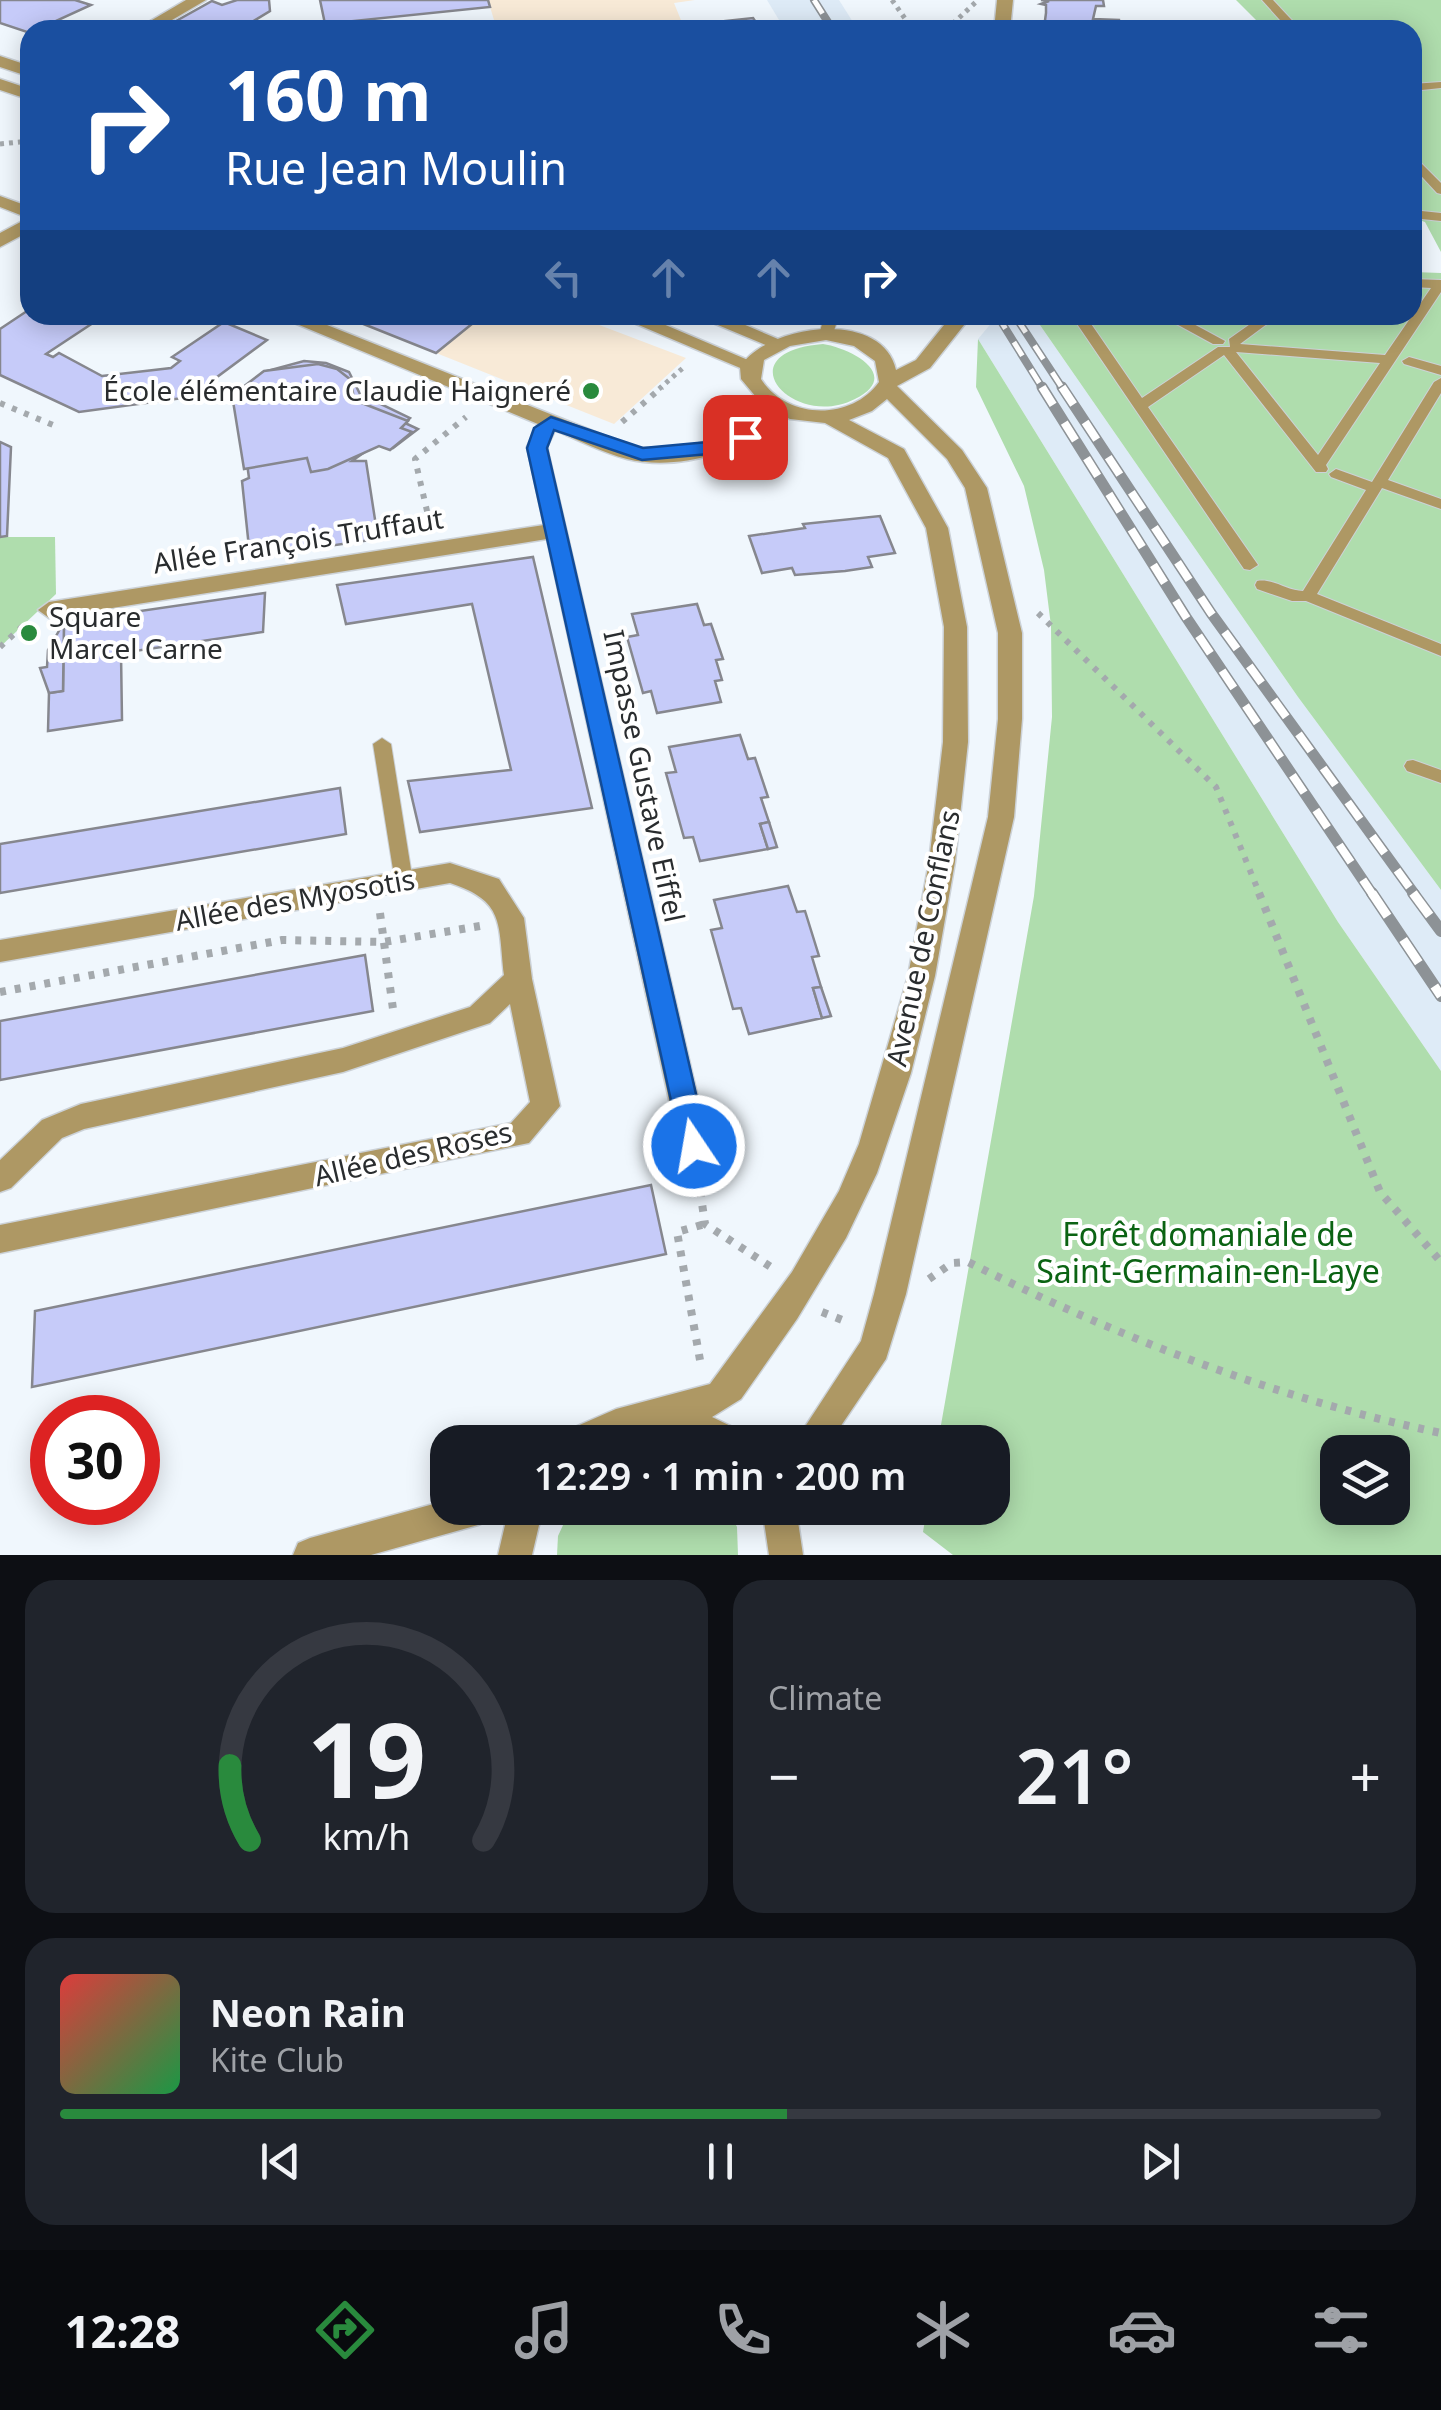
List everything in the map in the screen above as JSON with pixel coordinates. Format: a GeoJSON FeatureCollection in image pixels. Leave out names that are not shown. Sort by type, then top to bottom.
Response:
{"type":"FeatureCollection","features":[{"type":"Feature","properties":{"kind":"street"},"geometry":{"type":"LineString","coordinates":[[161,20],[198,0]]}},
{"type":"Feature","properties":{"kind":"street"},"geometry":{"type":"LineString","coordinates":[[311,325],[630,453],[658,454],[736,440],[779,407]]}},
{"type":"Feature","properties":{"kind":"street"},"geometry":{"type":"LineString","coordinates":[[650,325],[752,366]]}},
{"type":"Feature","properties":{"kind":"street"},"geometry":{"type":"LineString","coordinates":[[730,325],[775,342]]}},
{"type":"Feature","properties":{"kind":"street"},"geometry":{"type":"LineString","coordinates":[[826,325],[775,342],[752,366],[752,382],[761,396],[779,407],[826,416],[858,410],[888,385],[923,364],[954,325]]}},
{"type":"Feature","properties":{"kind":"street"},"geometry":{"type":"LineString","coordinates":[[831,325],[873,349],[889,370],[888,385]]}},
{"type":"Feature","properties":{"kind":"street","name":"Avenue de Conflans"},"geometry":{"type":"LineString","coordinates":[[823,1425],[875,1348],[890,1294],[1001,817],[1010,719],[1010,633],[976,488],[956,455],[888,385]]}},
{"type":"Feature","properties":{"kind":"street","name":"Avenue de Conflans"},"geometry":{"type":"LineString","coordinates":[[616,1425],[721,1396],[805,1284],[874,1144],[937,903],[956,787],[960,691],[953,604],[930,505],[920,483],[867,429],[826,416]]}},
{"type":"Feature","properties":{"kind":"street","name":"Impasse Gustave Eiffel"},"geometry":{"type":"LineString","coordinates":[[551,423],[541,432],[537,448],[694,1146]]}},
{"type":"Feature","properties":{"kind":"street","name":"Allée François Truffaut"},"geometry":{"type":"LineString","coordinates":[[49,610],[557,530]]}},
{"type":"Feature","properties":{"kind":"street","name":"Allée des Myosotis"},"geometry":{"type":"LineString","coordinates":[[0,951],[450,873],[490,886],[511,921]]}},
{"type":"Feature","properties":{"kind":"street"},"geometry":{"type":"LineString","coordinates":[[0,1179],[52,1129],[81,1117],[343,1060],[480,1015],[518,980],[511,921]]}},
{"type":"Feature","properties":{"kind":"street","name":"Allée des Roses"},"geometry":{"type":"LineString","coordinates":[[0,1239],[519,1134],[545,1106],[518,980]]}},
{"type":"Feature","properties":{"kind":"street"},"geometry":{"type":"LineString","coordinates":[[650,1418],[691,1425]]}},
{"type":"Feature","properties":{"kind":"street"},"geometry":{"type":"LineString","coordinates":[[310,1555],[430,1521]]}},
{"type":"Feature","properties":{"kind":"street"},"geometry":{"type":"LineString","coordinates":[[516,1555],[522,1525]]}},
{"type":"Feature","properties":{"kind":"street"},"geometry":{"type":"LineString","coordinates":[[782,1525],[786,1555]]}},
{"type":"Feature","properties":{"kind":"lane"},"geometry":{"type":"LineString","coordinates":[[1267,0],[1286,20]]}},
{"type":"Feature","properties":{"kind":"lane"},"geometry":{"type":"LineString","coordinates":[[1422,169],[1441,190]]}},
{"type":"Feature","properties":{"kind":"lane"},"geometry":{"type":"LineString","coordinates":[[1422,311],[1440,284]]}},
{"type":"Feature","properties":{"kind":"lane"},"geometry":{"type":"LineString","coordinates":[[1085,325],[1250,566]]}},
{"type":"Feature","properties":{"kind":"lane"},"geometry":{"type":"LineString","coordinates":[[1185,325],[1228,347],[1390,359]]}},
{"type":"Feature","properties":{"kind":"lane"},"geometry":{"type":"LineString","coordinates":[[1140,406],[1258,325]]}},
{"type":"Feature","properties":{"kind":"lane"},"geometry":{"type":"LineString","coordinates":[[1325,469],[1413,325]]}},
{"type":"Feature","properties":{"kind":"lane"},"geometry":{"type":"LineString","coordinates":[[1228,347],[1325,469],[1441,504]]}},
{"type":"Feature","properties":{"kind":"lane"},"geometry":{"type":"LineString","coordinates":[[1409,361],[1441,371]]}},
{"type":"Feature","properties":{"kind":"lane"},"geometry":{"type":"LineString","coordinates":[[1308,596],[1441,382]]}},
{"type":"Feature","properties":{"kind":"lane"},"geometry":{"type":"LineString","coordinates":[[1263,584],[1292,596],[1308,596],[1441,650]]}},
{"type":"Feature","properties":{"kind":"lane"},"geometry":{"type":"LineString","coordinates":[[382,744],[404,882]]}},
{"type":"Feature","properties":{"kind":"lane"},"geometry":{"type":"LineString","coordinates":[[1413,766],[1441,777]]}},
{"type":"Feature","properties":{"kind":"path"},"geometry":{"type":"LineString","coordinates":[[616,428],[694,358]]}},
{"type":"Feature","properties":{"kind":"path"},"geometry":{"type":"LineString","coordinates":[[0,403],[53,425]]}},
{"type":"Feature","properties":{"kind":"path"},"geometry":{"type":"LineString","coordinates":[[436,550],[415,460],[470,413]]}},
{"type":"Feature","properties":{"kind":"path"},"geometry":{"type":"LineString","coordinates":[[1030,610],[1042,615],[1216,787],[1380,1192],[1441,1262]]}},
{"type":"Feature","properties":{"kind":"path"},"geometry":{"type":"LineString","coordinates":[[376,887],[398,1042]]}},
{"type":"Feature","properties":{"kind":"path"},"geometry":{"type":"LineString","coordinates":[[0,992],[282,940],[384,942],[511,921]]}},
{"type":"Feature","properties":{"kind":"path"},"geometry":{"type":"LineString","coordinates":[[694,1146],[705,1224]]}},
{"type":"Feature","properties":{"kind":"path"},"geometry":{"type":"LineString","coordinates":[[700,1361],[676,1232],[705,1224],[776,1270]]}},
{"type":"Feature","properties":{"kind":"path"},"geometry":{"type":"LineString","coordinates":[[925,1282],[952,1264],[968,1262],[1076,1318],[1346,1416],[1441,1433]]}},
{"type":"Feature","properties":{"kind":"shaded area"},"geometry":{"type":"Polygon","coordinates":[[[488,0],[695,0],[674,3],[681,20],[494,20],[488,0]]]}},
{"type":"Feature","properties":{"kind":"shaded area"},"geometry":{"type":"Polygon","coordinates":[[[767,0],[839,0],[852,20],[779,20],[767,0]]]}},
{"type":"Feature","properties":{"kind":"shaded area","name":"École élémentaire Claudie Haigneré"},"geometry":{"type":"Polygon","coordinates":[[[366,325],[599,325],[686,358],[614,424],[366,325]]]}},
{"type":"Feature","properties":{"kind":"shaded area"},"geometry":{"type":"Polygon","coordinates":[[[990,325],[1040,325],[1298,697],[1441,890],[1441,1071],[1338,922],[978,339],[990,325]]]}},
{"type":"Feature","properties":{"kind":"green space"},"geometry":{"type":"Polygon","coordinates":[[[1236,0],[1441,0],[1441,252],[1422,221],[1422,20],[1256,20],[1236,0]]]}},
{"type":"Feature","properties":{"kind":"green space"},"geometry":{"type":"Polygon","coordinates":[[[1422,272],[1441,273],[1441,890],[1298,697],[1040,325],[1422,325],[1422,272]]]}},
{"type":"Feature","properties":{"kind":"green space","name":"Forêt domaniale de Saint-Germain-en-Laye"},"geometry":{"type":"Polygon","coordinates":[[[978,339],[1338,922],[1441,1071],[1441,1555],[953,1555],[923,1532],[924,1525],[1010,1525],[1010,1425],[941,1425],[1034,896],[1052,717],[1051,626],[1044,570],[1024,486],[976,387],[978,339]]]}},
{"type":"Feature","properties":{"kind":"green space"},"geometry":{"type":"Polygon","coordinates":[[[823,344],[846,351],[867,364],[874,381],[869,390],[832,406],[810,405],[791,398],[778,386],[773,373],[777,360],[793,350],[823,344]]]}},
{"type":"Feature","properties":{"kind":"green space"},"geometry":{"type":"Polygon","coordinates":[[[0,537],[55,537],[56,594],[0,647],[0,537]]]}},
{"type":"Feature","properties":{"kind":"green space"},"geometry":{"type":"Polygon","coordinates":[[[563,1525],[736,1525],[738,1555],[557,1555],[563,1525]]]}},
{"type":"Feature","properties":{"kind":"building"},"geometry":{"type":"Polygon","coordinates":[[[0,0],[75,0],[91,5],[58,20],[20,20],[20,30],[0,23],[0,0]]]}},
{"type":"Feature","properties":{"kind":"building"},"geometry":{"type":"Polygon","coordinates":[[[237,0],[269,0],[270,11],[255,20],[178,20],[212,1],[222,5],[237,0]]]}},
{"type":"Feature","properties":{"kind":"building"},"geometry":{"type":"Polygon","coordinates":[[[320,0],[488,0],[490,7],[364,20],[324,20],[320,0]]]}},
{"type":"Feature","properties":{"kind":"building"},"geometry":{"type":"Polygon","coordinates":[[[1041,0],[1103,0],[1104,6],[1096,6],[1093,19],[1119,20],[1045,20],[1046,5],[1041,4],[1049,1],[1041,0]]]}},
{"type":"Feature","properties":{"kind":"building"},"geometry":{"type":"Polygon","coordinates":[[[20,316],[20,325],[90,325],[46,354],[53,357],[59,353],[102,376],[171,368],[180,361],[172,357],[220,325],[231,325],[267,340],[190,397],[79,412],[0,375],[0,329],[20,316]]]}},
{"type":"Feature","properties":{"kind":"building"},"geometry":{"type":"Polygon","coordinates":[[[366,325],[471,325],[436,353],[366,325]]]}},
{"type":"Feature","properties":{"kind":"building"},"geometry":{"type":"Polygon","coordinates":[[[304,361],[326,363],[349,372],[360,394],[410,418],[405,423],[418,429],[393,448],[379,442],[352,461],[366,461],[378,539],[250,557],[242,481],[249,478],[238,397],[263,372],[304,361]]]}},
{"type":"Feature","properties":{"kind":"building"},"geometry":{"type":"Polygon","coordinates":[[[318,364],[337,369],[351,380],[354,400],[408,421],[401,428],[412,432],[390,450],[379,446],[328,469],[311,472],[307,458],[244,469],[233,401],[239,390],[264,371],[318,364]]]}},
{"type":"Feature","properties":{"kind":"building"},"geometry":{"type":"Polygon","coordinates":[[[0,442],[11,447],[7,536],[0,537],[0,442]]]}},
{"type":"Feature","properties":{"kind":"building"},"geometry":{"type":"Polygon","coordinates":[[[880,516],[895,553],[868,557],[872,567],[795,575],[792,568],[762,573],[749,536],[805,528],[803,524],[880,516]]]}},
{"type":"Feature","properties":{"kind":"building"},"geometry":{"type":"Polygon","coordinates":[[[533,557],[592,808],[420,832],[408,781],[511,770],[472,604],[346,624],[337,585],[533,557]]]}},
{"type":"Feature","properties":{"kind":"building"},"geometry":{"type":"Polygon","coordinates":[[[265,593],[263,632],[121,653],[122,720],[48,731],[49,693],[63,691],[64,622],[265,593]]]}},
{"type":"Feature","properties":{"kind":"building"},"geometry":{"type":"Polygon","coordinates":[[[697,604],[704,625],[711,624],[723,659],[716,660],[722,680],[715,681],[721,702],[657,713],[651,691],[643,693],[627,637],[638,635],[632,614],[697,604]]]}},
{"type":"Feature","properties":{"kind":"building"},"geometry":{"type":"Polygon","coordinates":[[[64,622],[63,691],[49,693],[40,668],[47,667],[48,650],[64,622]]]}},
{"type":"Feature","properties":{"kind":"building"},"geometry":{"type":"Polygon","coordinates":[[[740,735],[748,759],[755,758],[768,797],[761,798],[769,822],[760,824],[768,849],[700,861],[693,837],[684,838],[666,773],[676,772],[669,747],[740,735]]]}},
{"type":"Feature","properties":{"kind":"building"},"geometry":{"type":"Polygon","coordinates":[[[340,788],[346,834],[0,893],[0,844],[340,788]]]}},
{"type":"Feature","properties":{"kind":"building"},"geometry":{"type":"Polygon","coordinates":[[[769,822],[777,847],[768,849],[760,824],[769,822]]]}},
{"type":"Feature","properties":{"kind":"building"},"geometry":{"type":"Polygon","coordinates":[[[788,886],[797,912],[805,911],[819,956],[812,957],[821,987],[813,988],[822,1018],[749,1034],[741,1008],[733,1009],[711,930],[722,928],[714,900],[788,886]]]}},
{"type":"Feature","properties":{"kind":"building"},"geometry":{"type":"Polygon","coordinates":[[[365,955],[373,1011],[0,1080],[0,1021],[365,955]]]}},
{"type":"Feature","properties":{"kind":"building"},"geometry":{"type":"Polygon","coordinates":[[[821,987],[831,1016],[822,1018],[813,988],[821,987]]]}},
{"type":"Feature","properties":{"kind":"building"},"geometry":{"type":"Polygon","coordinates":[[[651,1185],[666,1254],[32,1387],[35,1311],[651,1185]]]}},
{"type":"Feature","properties":{"kind":"railway"},"geometry":{"type":"LineString","coordinates":[[814,0],[827,20]]}},
{"type":"Feature","properties":{"kind":"railway"},"geometry":{"type":"LineString","coordinates":[[1003,325],[1043,389]]}},
{"type":"Feature","properties":{"kind":"railway"},"geometry":{"type":"LineString","coordinates":[[1021,325],[1063,389]]}},
{"type":"Feature","properties":{"kind":"railway"},"geometry":{"type":"LineString","coordinates":[[1042,387],[1186,617],[1373,895]]}},
{"type":"Feature","properties":{"kind":"railway"},"geometry":{"type":"LineString","coordinates":[[1062,387],[1211,613],[1415,895]]}},
{"type":"Feature","properties":{"kind":"railway"},"geometry":{"type":"LineString","coordinates":[[1372,893],[1441,996]]}},
{"type":"Feature","properties":{"kind":"railway"},"geometry":{"type":"LineString","coordinates":[[1413,893],[1441,931]]}},
{"type":"Feature","properties":{"kind":"place","name":"École élémentaire Claudie Haigneré"},"geometry":{"type":"Point","coordinates":[591,391]}},
{"type":"Feature","properties":{"kind":"place","name":"Square Marcel Carne"},"geometry":{"type":"Point","coordinates":[29,633]}},
{"type":"Feature","properties":{"kind":"route"},"geometry":{"type":"LineString","coordinates":[[694,1146],[570,578],[537,448],[541,432],[551,423],[618,449],[642,454],[709,448],[745,437]]}}]}
